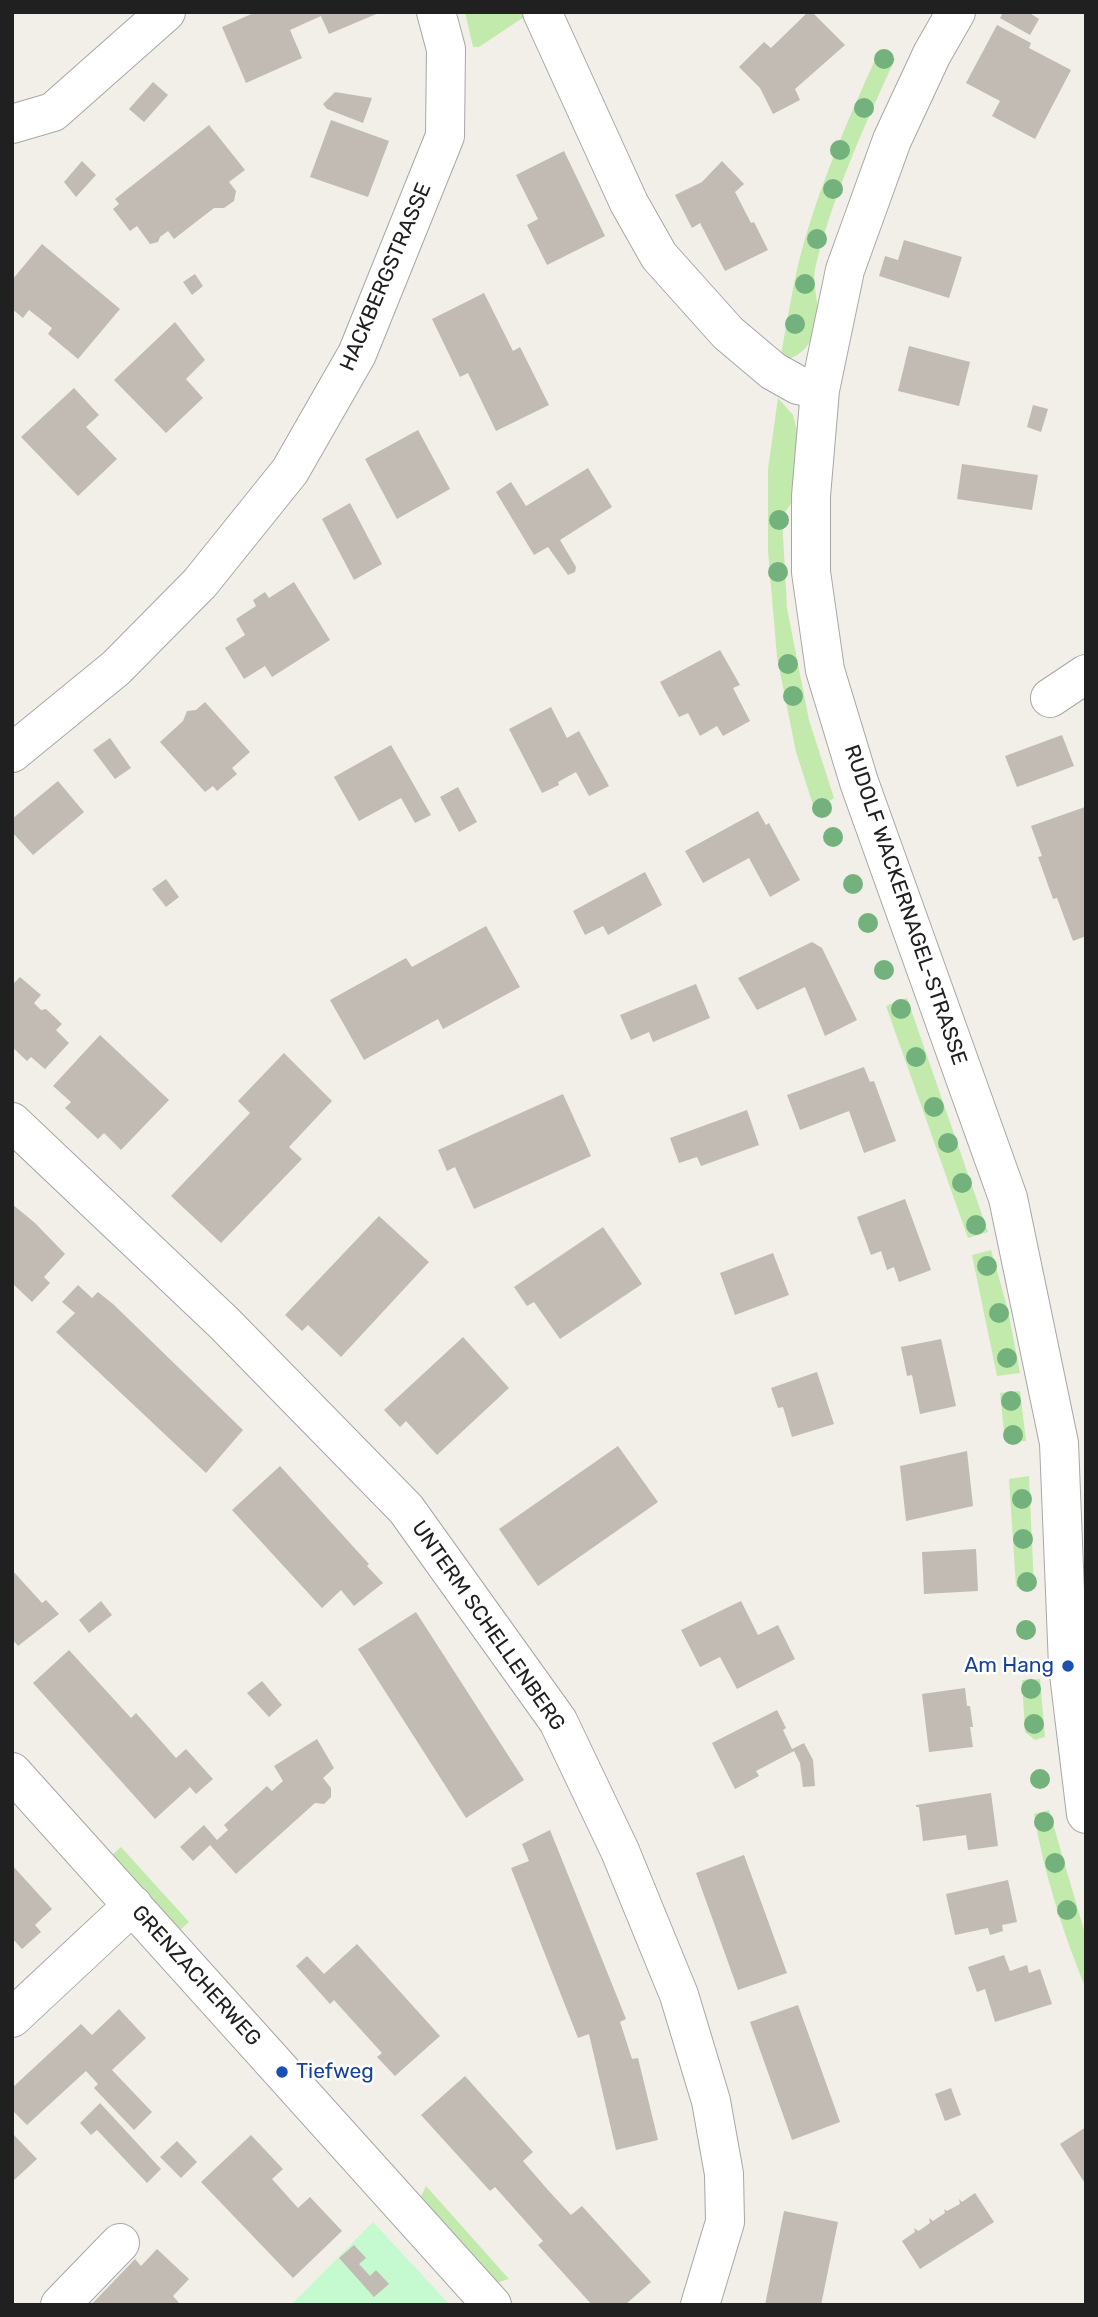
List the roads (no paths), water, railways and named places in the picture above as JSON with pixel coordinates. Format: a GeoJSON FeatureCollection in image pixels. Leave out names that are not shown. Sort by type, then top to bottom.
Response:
{"type":"FeatureCollection","features":[{"type":"Feature","properties":{"kind":"street"},"geometry":{"type":"LineString","coordinates":[[12,124],[53,112],[166,12]]}},
{"type":"Feature","properties":{"kind":"street","name":"HACKBERGSTRASSE"},"geometry":{"type":"LineString","coordinates":[[12,753],[125,659],[200,583],[290,471],[357,354],[446,136],[446,49],[436,12]]}},
{"type":"Feature","properties":{"kind":"street"},"geometry":{"type":"LineString","coordinates":[[542,12],[629,203],[659,256],[737,341],[774,371],[798,385],[820,390]]}},
{"type":"Feature","properties":{"kind":"street","name":"RUDOLF WACKERNAGEL-STRASSE"},"geometry":{"type":"LineString","coordinates":[[956,12],[932,54],[892,140],[845,270],[820,390],[811,496],[811,572],[825,670],[859,782],[1009,1198],[1059,1443],[1068,1667],[1086,1814]]}},
{"type":"Feature","properties":{"kind":"street"},"geometry":{"type":"LineString","coordinates":[[1050,698],[1086,674]]}},
{"type":"Feature","properties":{"kind":"street","name":"UNTERM SCHELLENBERG"},"geometry":{"type":"LineString","coordinates":[[12,1122],[223,1323],[406,1509],[558,1721],[620,1851],[678,1995],[711,2101],[724,2174],[725,2222],[700,2305]]}},
{"type":"Feature","properties":{"kind":"street","name":"GRENZACHERWEG"},"geometry":{"type":"LineString","coordinates":[[12,1772],[492,2305]]}},
{"type":"Feature","properties":{"kind":"street"},"geometry":{"type":"LineString","coordinates":[[12,2018],[133,1905]]}},
{"type":"Feature","properties":{"kind":"street"},"geometry":{"type":"LineString","coordinates":[[60,2305],[120,2242]]}},
{"type":"Feature","properties":{"kind":"place","name":"Am Hang"},"geometry":{"type":"Point","coordinates":[1068,1666]}},
{"type":"Feature","properties":{"kind":"place","name":"Tiefweg"},"geometry":{"type":"Point","coordinates":[282,2072]}}]}
